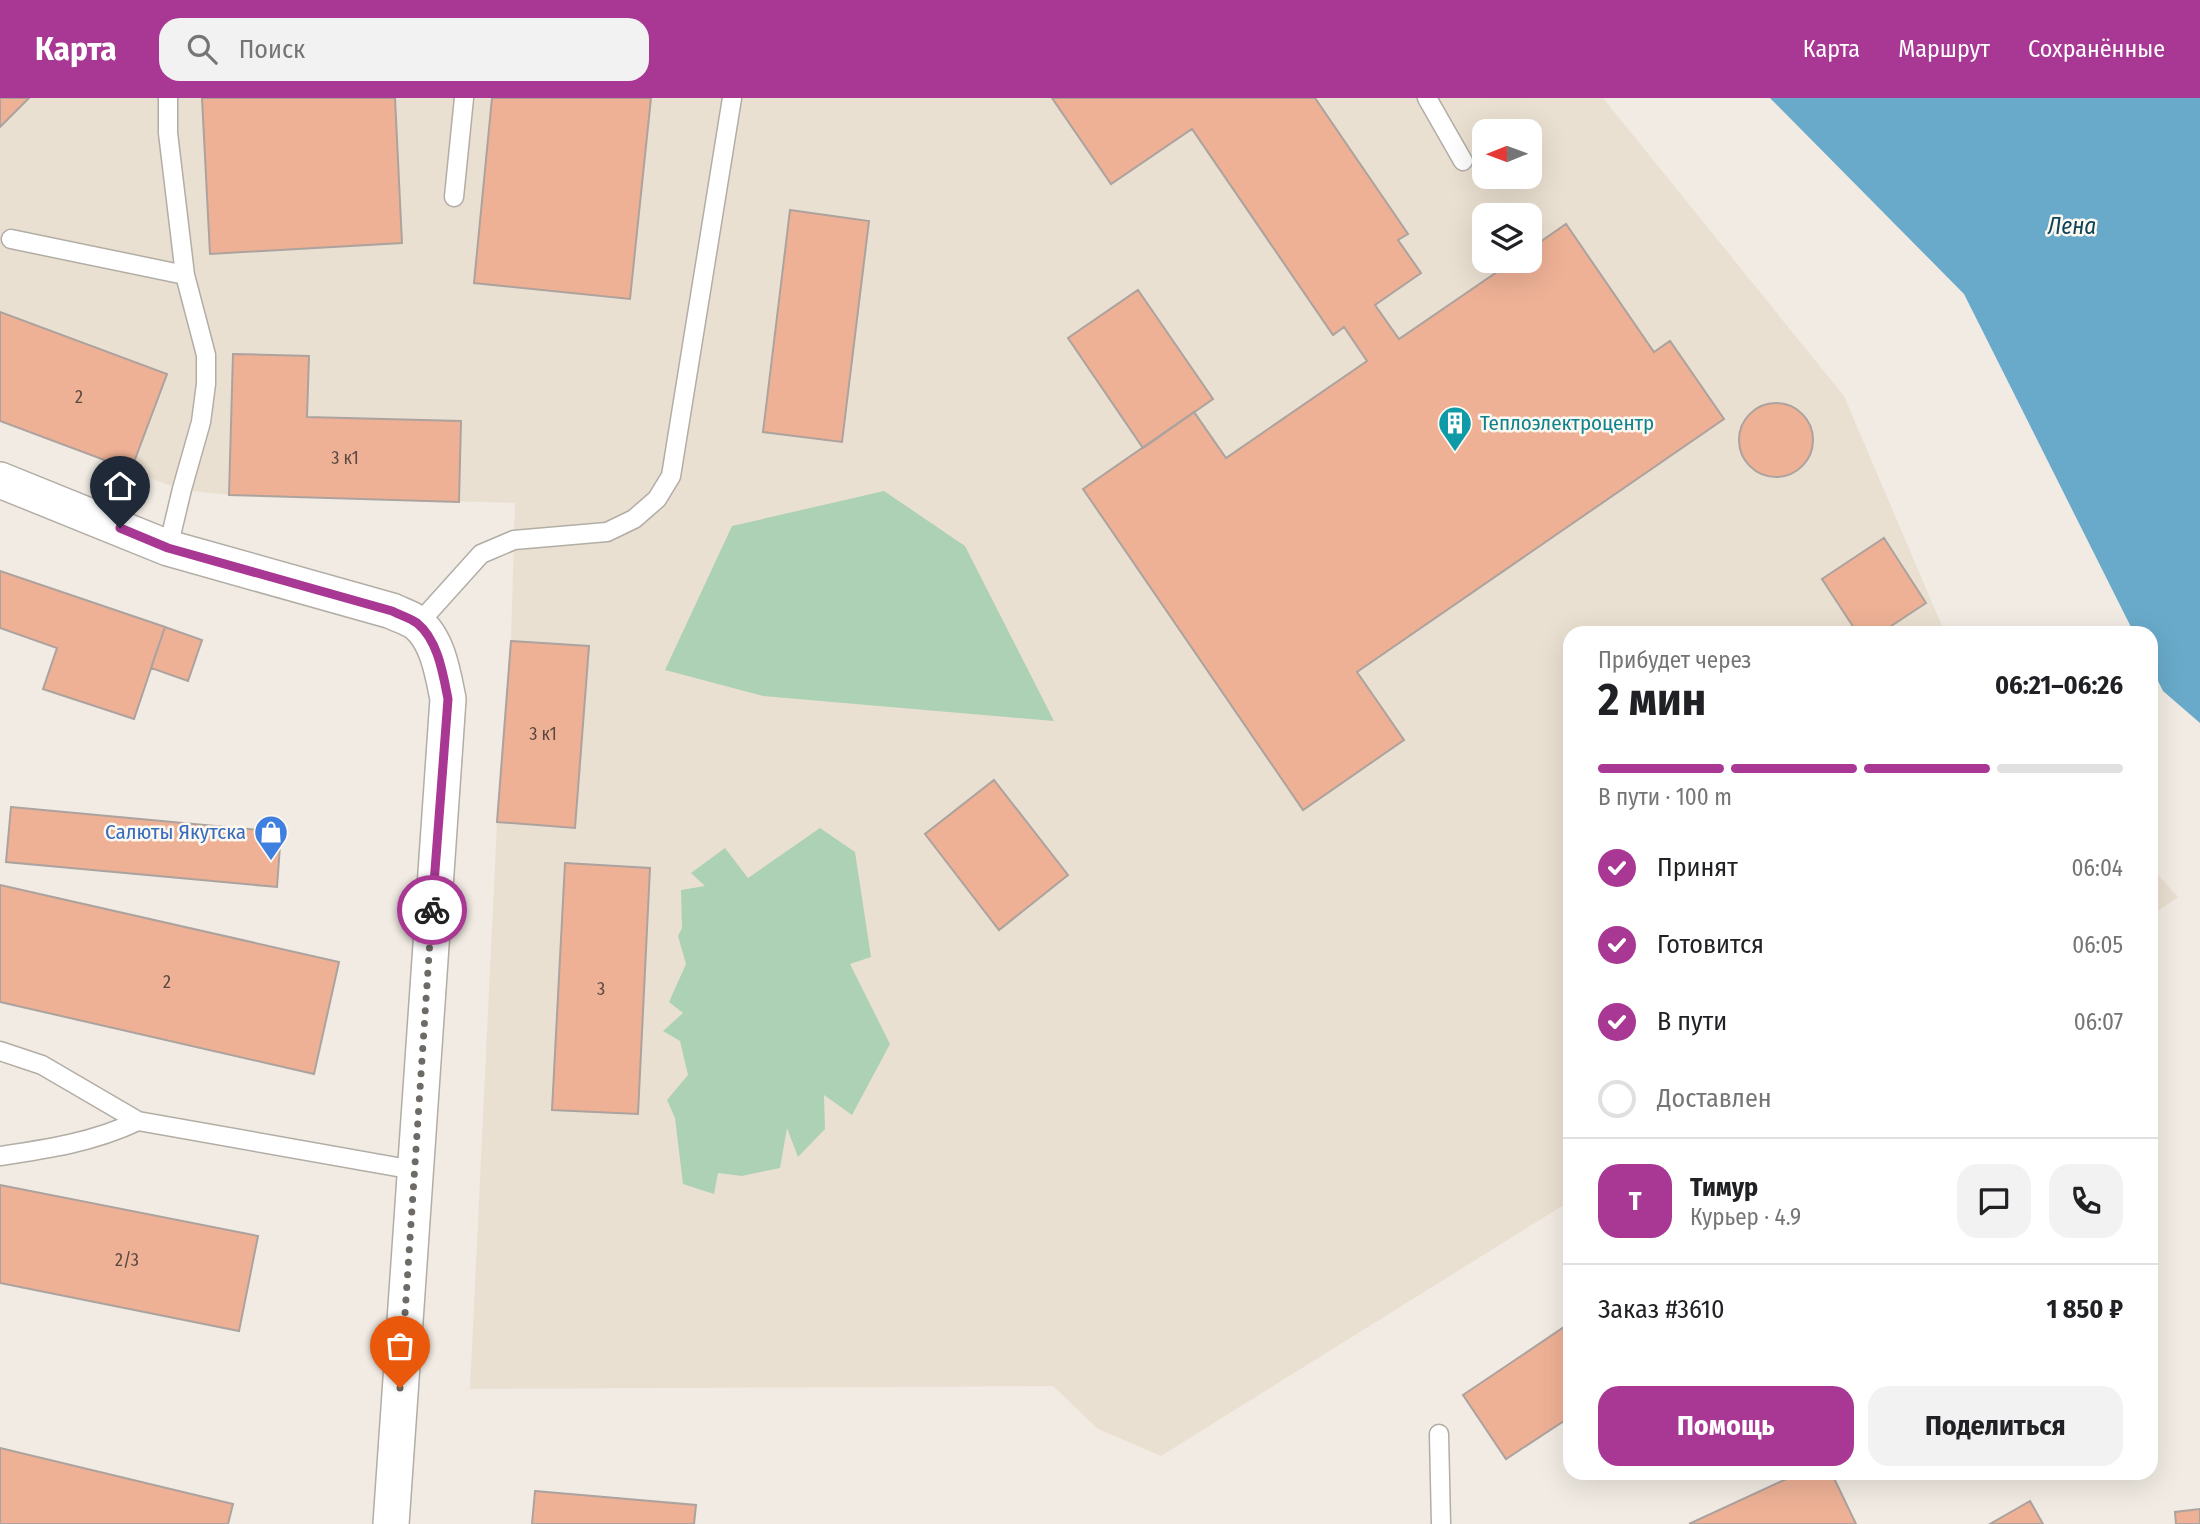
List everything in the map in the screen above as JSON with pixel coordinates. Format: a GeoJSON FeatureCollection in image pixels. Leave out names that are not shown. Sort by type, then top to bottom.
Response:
{"type":"FeatureCollection","features":[{"type":"Feature","properties":{"kind":"street"},"geometry":{"type":"LineString","coordinates":[[0,480],[168,548],[392,611],[418,624],[434,646],[448,699],[391,1524]]}},
{"type":"Feature","properties":{"kind":"lane"},"geometry":{"type":"LineString","coordinates":[[168,98],[168,133],[186,275],[206,355],[206,384],[201,422],[168,548]]}},
{"type":"Feature","properties":{"kind":"lane"},"geometry":{"type":"LineString","coordinates":[[454,197],[464,98]]}},
{"type":"Feature","properties":{"kind":"lane"},"geometry":{"type":"LineString","coordinates":[[418,624],[481,554],[514,540],[556,534],[607,532],[634,519],[657,499],[671,476],[732,98]]}},
{"type":"Feature","properties":{"kind":"lane"},"geometry":{"type":"LineString","coordinates":[[1427,98],[1463,161]]}},
{"type":"Feature","properties":{"kind":"lane"},"geometry":{"type":"LineString","coordinates":[[10,239],[186,275]]}},
{"type":"Feature","properties":{"kind":"lane"},"geometry":{"type":"LineString","coordinates":[[0,1051],[42,1065],[138,1121],[414,1170]]}},
{"type":"Feature","properties":{"kind":"lane"},"geometry":{"type":"LineString","coordinates":[[0,1156],[65,1147],[138,1121]]}},
{"type":"Feature","properties":{"kind":"lane"},"geometry":{"type":"LineString","coordinates":[[1439,1433],[1441,1524]]}},
{"type":"Feature","properties":{"kind":"shaded area"},"geometry":{"type":"Polygon","coordinates":[[[0,98],[1603,98],[1844,396],[1942,626],[1563,626],[1563,1205],[1161,1456],[1098,1429],[1053,1386],[470,1389],[497,823],[511,641],[515,503],[229,495],[182,490],[0,421],[0,98]]]}},
{"type":"Feature","properties":{"kind":"shaded area"},"geometry":{"type":"Polygon","coordinates":[[[2158,875],[2178,897],[2158,911],[2158,875]]]}},
{"type":"Feature","properties":{"kind":"green space"},"geometry":{"type":"Polygon","coordinates":[[[884,491],[965,546],[1054,721],[763,696],[665,670],[732,526],[884,491]]]}},
{"type":"Feature","properties":{"kind":"green space"},"geometry":{"type":"Polygon","coordinates":[[[820,828],[855,852],[871,957],[850,964],[890,1044],[852,1115],[824,1095],[825,1129],[798,1157],[787,1128],[780,1168],[742,1176],[718,1173],[714,1194],[683,1184],[675,1118],[667,1100],[688,1075],[680,1041],[663,1031],[683,1013],[669,1002],[686,964],[678,936],[682,928],[681,890],[705,886],[691,873],[725,848],[748,878],[820,828]]]}},
{"type":"Feature","properties":{"kind":"water","name":"Лена"},"geometry":{"type":"Polygon","coordinates":[[[1770,98],[2200,98],[2200,723],[2163,691],[2158,681],[2158,626],[2130,626],[1964,294],[1770,98]]]}},
{"type":"Feature","properties":{"kind":"building"},"geometry":{"type":"Polygon","coordinates":[[[0,98],[29,98],[0,127],[0,98]]]}},
{"type":"Feature","properties":{"kind":"building"},"geometry":{"type":"Polygon","coordinates":[[[202,98],[395,98],[402,243],[210,254],[202,98]]]}},
{"type":"Feature","properties":{"kind":"building"},"geometry":{"type":"Polygon","coordinates":[[[492,98],[651,98],[630,299],[474,283],[492,98]]]}},
{"type":"Feature","properties":{"kind":"building","name":"Теплоэлектроцентр"},"geometry":{"type":"Polygon","coordinates":[[[1052,98],[1315,98],[1408,234],[1398,240],[1421,273],[1375,305],[1399,339],[1495,273],[1542,273],[1542,241],[1566,224],[1654,352],[1670,341],[1724,419],[1357,672],[1404,740],[1303,810],[1083,489],[1194,412],[1226,458],[1367,361],[1344,327],[1333,335],[1192,129],[1111,184],[1052,98]]]}},
{"type":"Feature","properties":{"kind":"building"},"geometry":{"type":"Polygon","coordinates":[[[790,210],[869,221],[842,442],[763,432],[790,210]]]}},
{"type":"Feature","properties":{"kind":"building"},"geometry":{"type":"Polygon","coordinates":[[[1138,290],[1213,399],[1143,448],[1068,338],[1138,290]]]}},
{"type":"Feature","properties":{"kind":"building"},"geometry":{"type":"Polygon","coordinates":[[[0,312],[167,374],[131,470],[0,421],[0,312]]]}},
{"type":"Feature","properties":{"kind":"building"},"geometry":{"type":"Polygon","coordinates":[[[233,354],[309,356],[307,417],[461,421],[459,502],[229,495],[233,354]]]}},
{"type":"Feature","properties":{"kind":"building"},"geometry":{"type":"Polygon","coordinates":[[[1776,403],[1797,409],[1807,419],[1813,440],[1807,461],[1797,471],[1776,477],[1755,471],[1745,461],[1739,440],[1745,419],[1755,409],[1776,403]]]}},
{"type":"Feature","properties":{"kind":"building"},"geometry":{"type":"Polygon","coordinates":[[[1884,538],[1926,603],[1891,626],[1853,626],[1822,579],[1884,538]]]}},
{"type":"Feature","properties":{"kind":"building"},"geometry":{"type":"Polygon","coordinates":[[[0,571],[165,627],[134,719],[43,689],[57,648],[0,628],[0,571]]]}},
{"type":"Feature","properties":{"kind":"building"},"geometry":{"type":"Polygon","coordinates":[[[165,627],[202,640],[188,681],[151,668],[165,627]]]}},
{"type":"Feature","properties":{"kind":"building"},"geometry":{"type":"Polygon","coordinates":[[[511,641],[589,646],[575,828],[497,822],[511,641]]]}},
{"type":"Feature","properties":{"kind":"building"},"geometry":{"type":"Polygon","coordinates":[[[994,780],[1068,875],[999,930],[925,834],[994,780]]]}},
{"type":"Feature","properties":{"kind":"building"},"geometry":{"type":"Polygon","coordinates":[[[11,807],[281,832],[277,887],[6,862],[11,807]]]}},
{"type":"Feature","properties":{"kind":"building"},"geometry":{"type":"Polygon","coordinates":[[[565,863],[650,868],[638,1114],[552,1110],[565,863]]]}},
{"type":"Feature","properties":{"kind":"building"},"geometry":{"type":"Polygon","coordinates":[[[0,885],[339,962],[314,1074],[0,1002],[0,885]]]}},
{"type":"Feature","properties":{"kind":"building"},"geometry":{"type":"Polygon","coordinates":[[[0,1185],[258,1236],[239,1331],[0,1283],[0,1185]]]}},
{"type":"Feature","properties":{"kind":"building"},"geometry":{"type":"Polygon","coordinates":[[[1563,1328],[1563,1422],[1506,1459],[1463,1395],[1563,1328]]]}},
{"type":"Feature","properties":{"kind":"building"},"geometry":{"type":"Polygon","coordinates":[[[0,1448],[233,1504],[228,1524],[0,1524],[0,1448]]]}},
{"type":"Feature","properties":{"kind":"building"},"geometry":{"type":"Polygon","coordinates":[[[1784,1480],[1835,1480],[1856,1524],[1689,1524],[1784,1480]]]}},
{"type":"Feature","properties":{"kind":"building"},"geometry":{"type":"Polygon","coordinates":[[[535,1491],[696,1505],[694,1524],[532,1524],[535,1491]]]}},
{"type":"Feature","properties":{"kind":"building"},"geometry":{"type":"Polygon","coordinates":[[[2030,1501],[2043,1524],[1990,1524],[2030,1501]]]}},
{"type":"Feature","properties":{"kind":"building"},"geometry":{"type":"Polygon","coordinates":[[[2200,1509],[2200,1524],[2176,1524],[2175,1512],[2200,1509]]]}},
{"type":"Feature","properties":{"kind":"way so far"},"geometry":{"type":"LineString","coordinates":[[400,1388],[432,910]]}},
{"type":"Feature","properties":{"kind":"place","name":"Теплоэлектроцентр"},"geometry":{"type":"Point","coordinates":[1455,453]}},
{"type":"Feature","properties":{"kind":"place","name":"Салюты Якутска"},"geometry":{"type":"Point","coordinates":[271,862]}},
{"type":"Feature","properties":{"kind":"route"},"geometry":{"type":"LineString","coordinates":[[120,528],[168,548],[392,611],[418,624],[434,646],[448,699],[432,910]]}}]}
